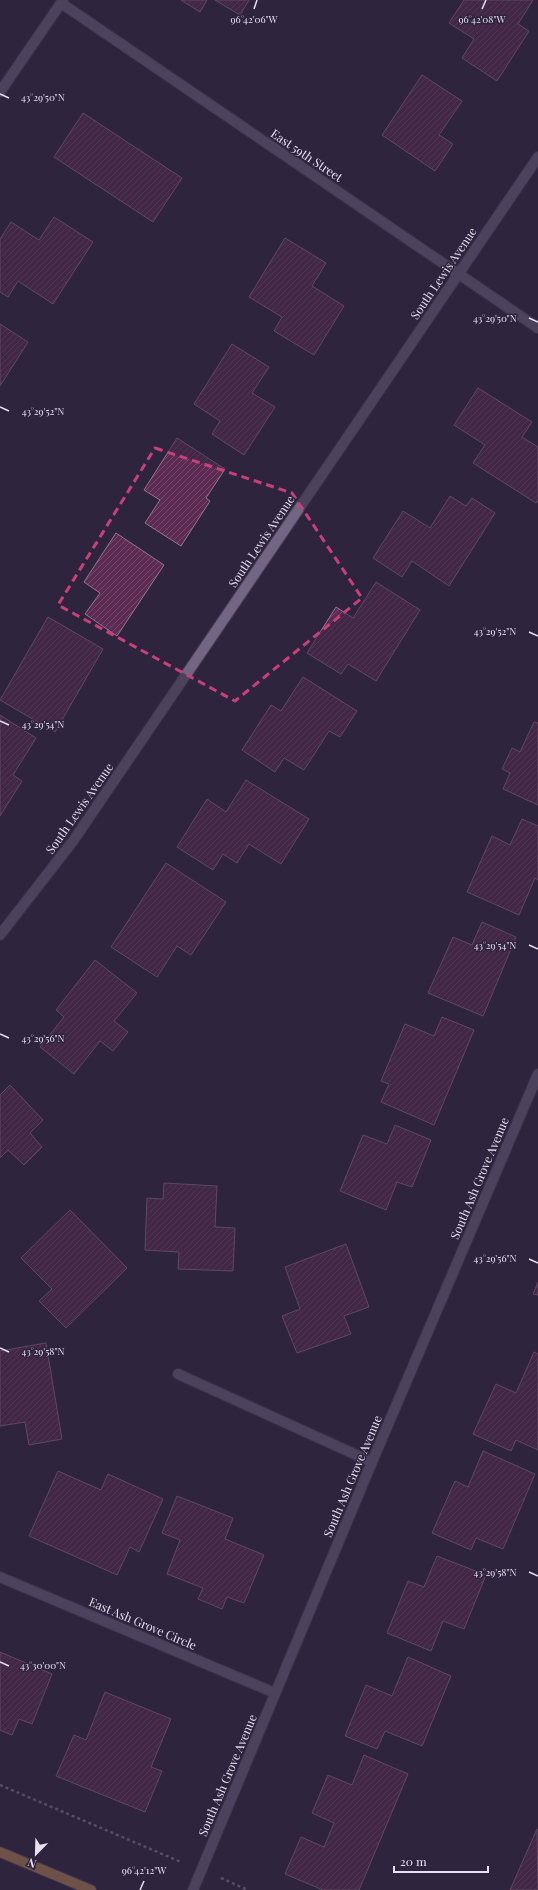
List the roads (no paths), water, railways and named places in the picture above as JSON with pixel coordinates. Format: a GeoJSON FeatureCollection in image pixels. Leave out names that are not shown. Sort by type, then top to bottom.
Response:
{"type":"FeatureCollection","features":[{"type":"Feature","properties":{"kind":"main road"},"geometry":{"type":"LineString","coordinates":[[0,1852],[91,1890]]}},
{"type":"Feature","properties":{"kind":"street"},"geometry":{"type":"LineString","coordinates":[[0,92],[62,1]]}},
{"type":"Feature","properties":{"kind":"street","name":"East 59th Street"},"geometry":{"type":"LineString","coordinates":[[62,1],[458,275],[538,328]]}},
{"type":"Feature","properties":{"kind":"street","name":"South Lewis Avenue"},"geometry":{"type":"LineString","coordinates":[[0,935],[73,841],[538,157]]}},
{"type":"Feature","properties":{"kind":"street","name":"South Ash Grove Avenue"},"geometry":{"type":"LineString","coordinates":[[193,1890],[372,1462],[538,1074]]}},
{"type":"Feature","properties":{"kind":"street"},"geometry":{"type":"LineString","coordinates":[[178,1374],[372,1462]]}},
{"type":"Feature","properties":{"kind":"street","name":"East Ash Grove Circle"},"geometry":{"type":"LineString","coordinates":[[0,1577],[275,1693]]}}]}
